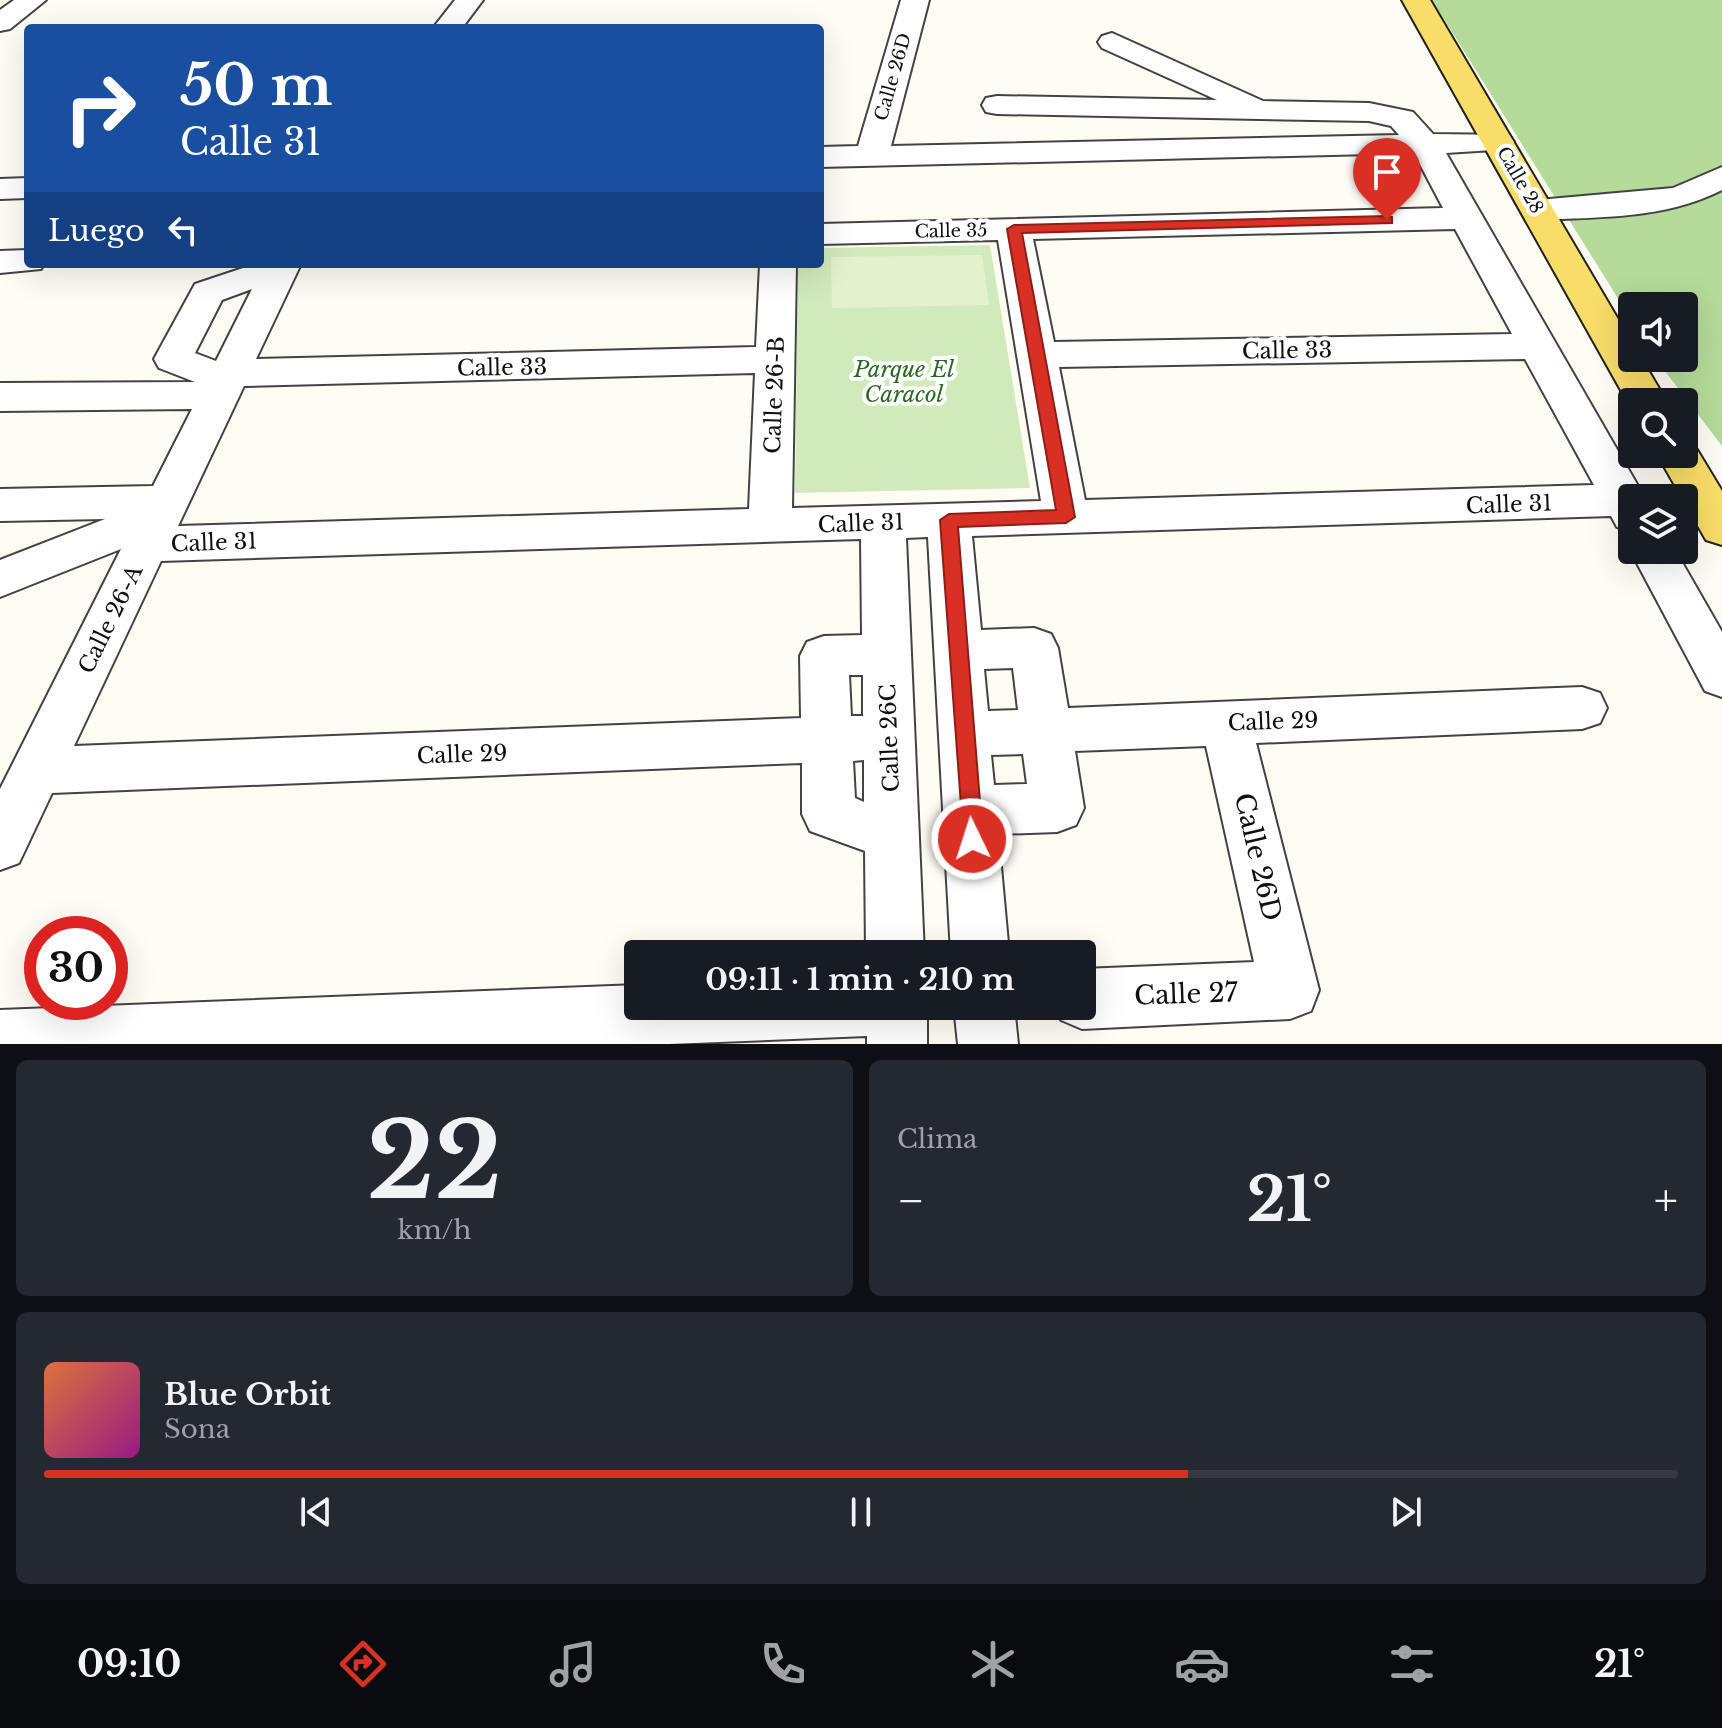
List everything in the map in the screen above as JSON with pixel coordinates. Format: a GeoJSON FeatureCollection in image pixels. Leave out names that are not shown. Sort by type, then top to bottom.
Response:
{"type":"FeatureCollection","features":[{"type":"Feature","properties":{"kind":"main road","name":"Calle 28"},"geometry":{"type":"LineString","coordinates":[[1416,0],[1618,354]]}},
{"type":"Feature","properties":{"kind":"main road"},"geometry":{"type":"LineString","coordinates":[[1632,372],[1647,388]]}},
{"type":"Feature","properties":{"kind":"main road"},"geometry":{"type":"LineString","coordinates":[[1698,442],[1722,467]]}},
{"type":"Feature","properties":{"kind":"main road"},"geometry":{"type":"LineString","coordinates":[[1686,468],[1722,528]]}},
{"type":"Feature","properties":{"kind":"street"},"geometry":{"type":"LineString","coordinates":[[0,23],[32,0]]}},
{"type":"Feature","properties":{"kind":"street"},"geometry":{"type":"LineString","coordinates":[[450,24],[469,0]]}},
{"type":"Feature","properties":{"kind":"street","name":"Calle 26D"},"geometry":{"type":"LineString","coordinates":[[872,155],[915,0]]}},
{"type":"Feature","properties":{"kind":"street"},"geometry":{"type":"LineString","coordinates":[[1112,42],[1265,110]]}},
{"type":"Feature","properties":{"kind":"street"},"geometry":{"type":"LineString","coordinates":[[997,105],[1265,110],[1380,114],[1402,119],[1424,143],[1618,490]]}},
{"type":"Feature","properties":{"kind":"street"},"geometry":{"type":"LineString","coordinates":[[824,157],[1498,142]]}},
{"type":"Feature","properties":{"kind":"street"},"geometry":{"type":"LineString","coordinates":[[1538,210],[1655,202],[1682,197],[1722,177]]}},
{"type":"Feature","properties":{"kind":"street"},"geometry":{"type":"LineString","coordinates":[[0,189],[24,188]]}},
{"type":"Feature","properties":{"kind":"street","name":"Calle 35"},"geometry":{"type":"LineString","coordinates":[[824,234],[1466,218]]}},
{"type":"Feature","properties":{"kind":"street"},"geometry":{"type":"LineString","coordinates":[[1014,229],[1066,517]]}},
{"type":"Feature","properties":{"kind":"street"},"geometry":{"type":"LineString","coordinates":[[0,262],[24,261]]}},
{"type":"Feature","properties":{"kind":"street"},"geometry":{"type":"LineString","coordinates":[[225,382],[173,359],[208,292],[276,268]]}},
{"type":"Feature","properties":{"kind":"street","name":"Calle 26-A"},"geometry":{"type":"LineString","coordinates":[[0,845],[281,268]]}},
{"type":"Feature","properties":{"kind":"street","name":"Calle 26-B"},"geometry":{"type":"LineString","coordinates":[[770,526],[778,268]]}},
{"type":"Feature","properties":{"kind":"street","name":"Calle 33"},"geometry":{"type":"LineString","coordinates":[[1037,355],[1537,346]]}},
{"type":"Feature","properties":{"kind":"street","name":"Calle 33"},"geometry":{"type":"LineString","coordinates":[[0,397],[225,382],[775,360]]}},
{"type":"Feature","properties":{"kind":"street","name":"Calle 31"},"geometry":{"type":"LineString","coordinates":[[0,505],[158,520],[770,526],[1066,517],[1618,508]]}},
{"type":"Feature","properties":{"kind":"street"},"geometry":{"type":"LineString","coordinates":[[0,579],[158,520]]}},
{"type":"Feature","properties":{"kind":"street"},"geometry":{"type":"LineString","coordinates":[[949,520],[979,940]]}},
{"type":"Feature","properties":{"kind":"street","name":"Calle 26C"},"geometry":{"type":"LineString","coordinates":[[883,522],[895,940]]}},
{"type":"Feature","properties":{"kind":"street"},"geometry":{"type":"LineString","coordinates":[[1660,564],[1722,676]]}},
{"type":"Feature","properties":{"kind":"street"},"geometry":{"type":"LineString","coordinates":[[958,650],[1034,648],[1057,808],[970,810]]}},
{"type":"Feature","properties":{"kind":"street"},"geometry":{"type":"LineString","coordinates":[[886,654],[824,656],[826,739],[829,814],[892,836]]}},
{"type":"Feature","properties":{"kind":"street","name":"Calle 29"},"geometry":{"type":"LineString","coordinates":[[964,734],[1582,708]]}},
{"type":"Feature","properties":{"kind":"street","name":"Calle 26D"},"geometry":{"type":"LineString","coordinates":[[1226,723],[1290,990]]}},
{"type":"Feature","properties":{"kind":"street","name":"Calle 29"},"geometry":{"type":"LineString","coordinates":[[36,771],[889,737]]}},
{"type":"Feature","properties":{"kind":"street","name":"Calle 27"},"geometry":{"type":"LineString","coordinates":[[1096,998],[1290,990]]}},
{"type":"Feature","properties":{"kind":"street"},"geometry":{"type":"LineString","coordinates":[[0,1040],[624,1016]]}},
{"type":"Feature","properties":{"kind":"street"},"geometry":{"type":"LineString","coordinates":[[897,1020],[897,1044]]}},
{"type":"Feature","properties":{"kind":"street"},"geometry":{"type":"LineString","coordinates":[[985,1020],[988,1044]]}},
{"type":"Feature","properties":{"kind":"green space"},"geometry":{"type":"Polygon","coordinates":[[[1432,0],[1722,0],[1722,446],[1698,414],[1698,388],[1678,388],[1666,372],[1698,372],[1698,292],[1618,292],[1618,299],[1432,0]]]}},
{"type":"Feature","properties":{"kind":"green space","name":"Parque El Caracol"},"geometry":{"type":"Polygon","coordinates":[[[990,245],[1030,488],[795,493],[798,268],[824,268],[824,248],[990,245]]]}},
{"type":"Feature","properties":{"kind":"green space"},"geometry":{"type":"Polygon","coordinates":[[[982,255],[989,305],[832,308],[831,257],[982,255]]]}},
{"type":"Feature","properties":{"kind":"route"},"geometry":{"type":"LineString","coordinates":[[972,839],[949,520],[1066,517],[1014,229],[1387,220]]}}]}
